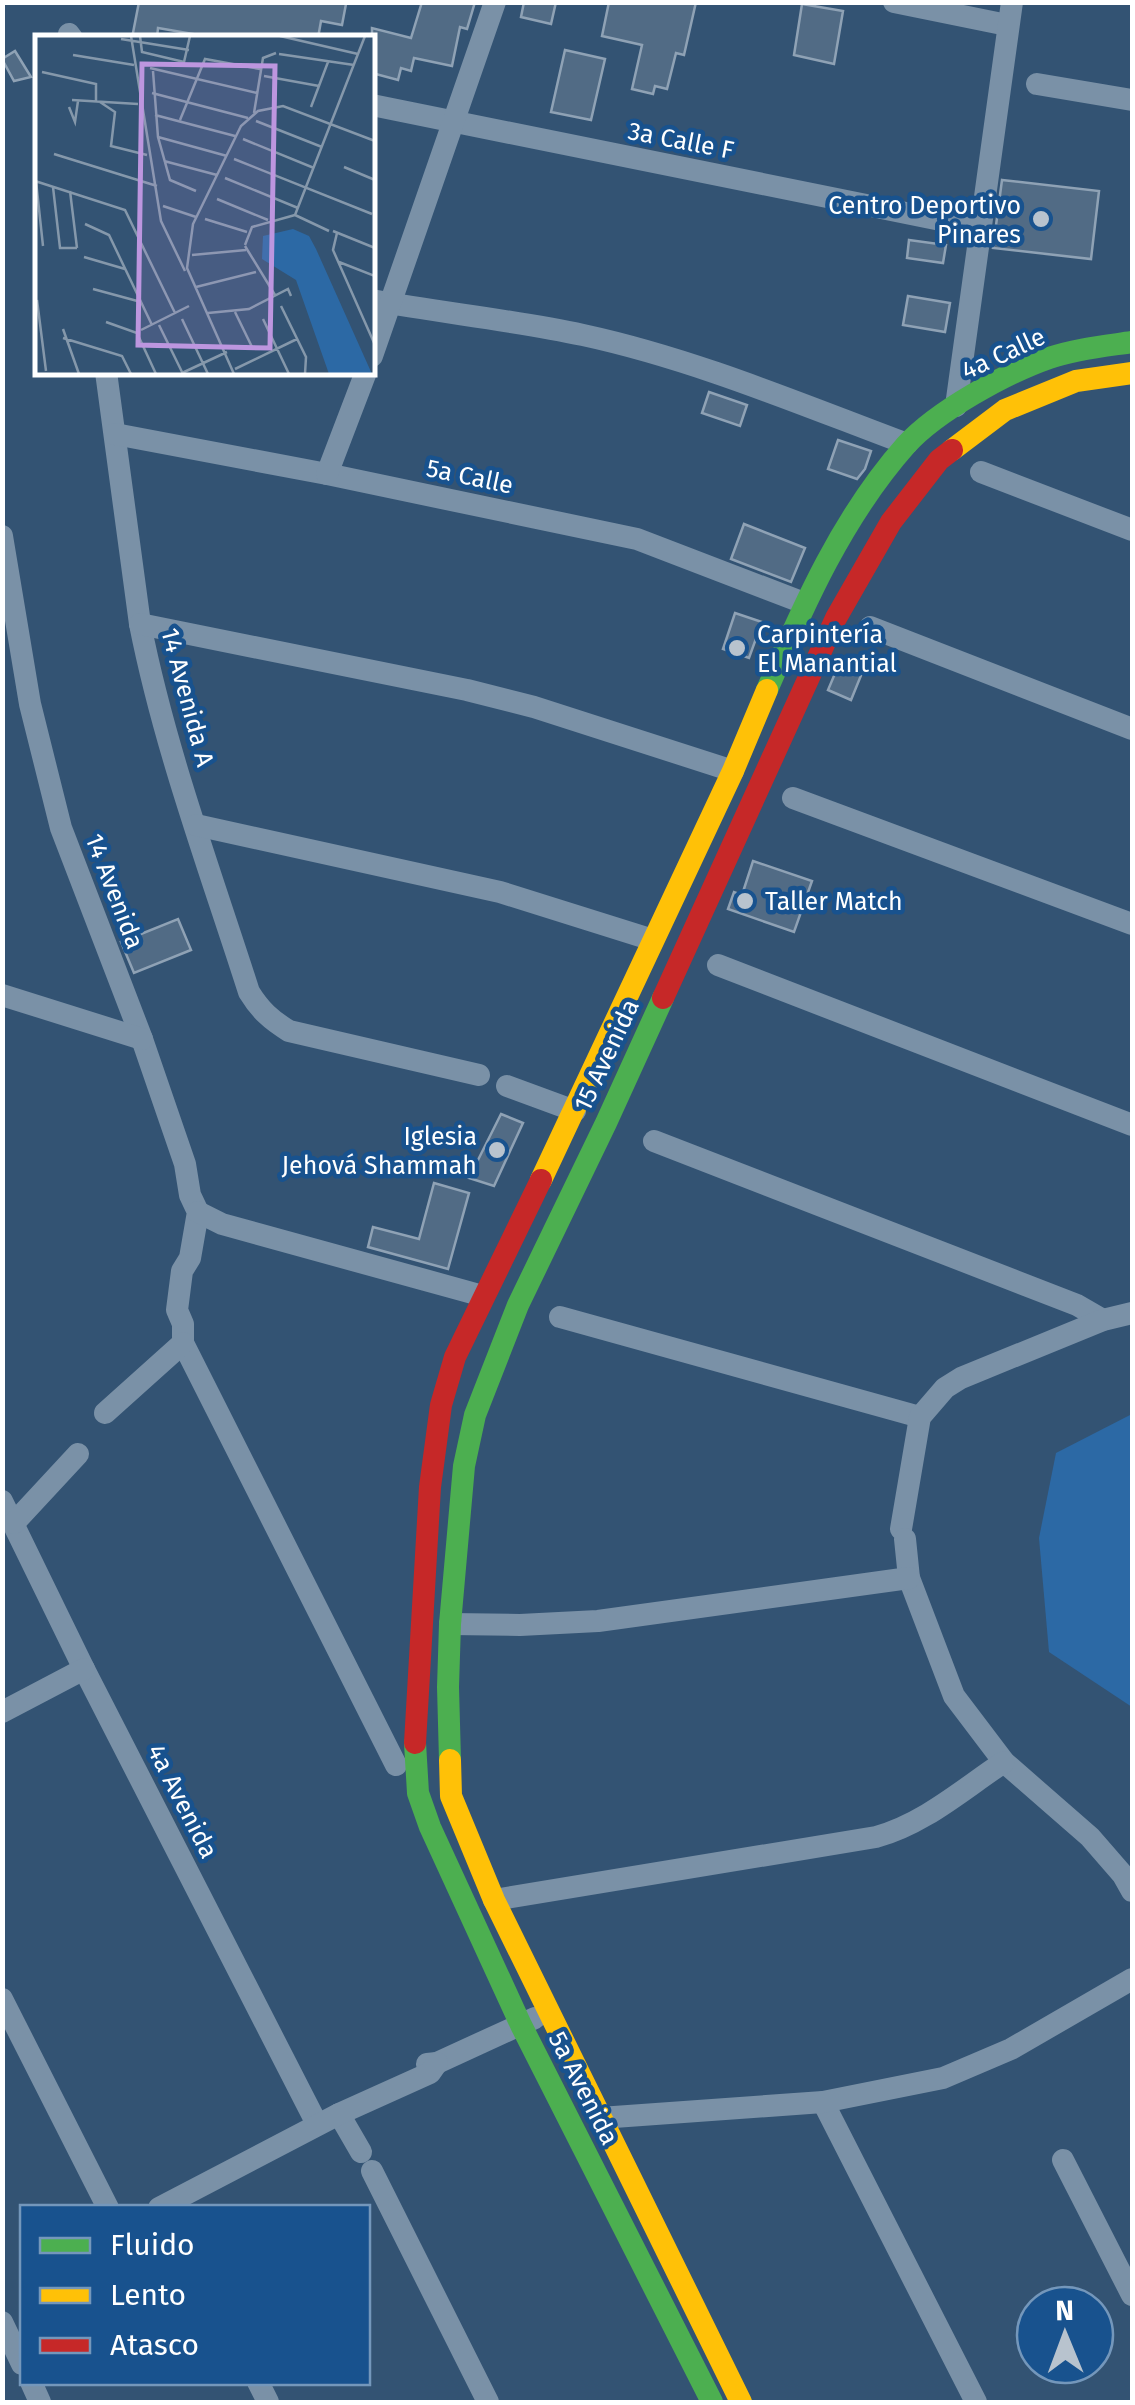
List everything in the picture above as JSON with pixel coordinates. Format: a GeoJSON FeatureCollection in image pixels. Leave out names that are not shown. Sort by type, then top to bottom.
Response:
{"type":"FeatureCollection","features":[{"type":"Feature","properties":{"kind":"main road","name":"4a Calle"},"geometry":{"type":"LineString","coordinates":[[956,406],[994,383],[1050,358],[1132,342]]}},
{"type":"Feature","properties":{"kind":"main road","name":"15 Avenida"},"geometry":{"type":"LineString","coordinates":[[451,1796],[450,1624],[464,1466],[488,1378],[518,1305],[606,1124],[836,618],[890,522],[939,460],[1005,410],[1076,381],[1132,373]]}},
{"type":"Feature","properties":{"kind":"main road","name":"15 Avenida"},"geometry":{"type":"LineString","coordinates":[[418,1793],[415,1737],[430,1486],[441,1405],[455,1357],[576,1111],[734,771],[804,603],[854,516],[907,444],[956,406]]}},
{"type":"Feature","properties":{"kind":"main road","name":"5a Avenida"},"geometry":{"type":"LineString","coordinates":[[418,1793],[521,2025],[712,2402]]}},
{"type":"Feature","properties":{"kind":"main road","name":"5a Avenida"},"geometry":{"type":"LineString","coordinates":[[451,1796],[494,1900],[741,2402]]}},
{"type":"Feature","properties":{"kind":"street"},"geometry":{"type":"LineString","coordinates":[[375,340],[382,302],[455,123],[495,2]]}},
{"type":"Feature","properties":{"kind":"street"},"geometry":{"type":"LineString","coordinates":[[894,2],[1009,14],[956,406]]}},
{"type":"Feature","properties":{"kind":"street"},"geometry":{"type":"LineString","coordinates":[[1038,84],[1132,100]]}},
{"type":"Feature","properties":{"kind":"street","name":"3a Calle F"},"geometry":{"type":"LineString","coordinates":[[375,106],[980,228]]}},
{"type":"Feature","properties":{"kind":"street"},"geometry":{"type":"LineString","coordinates":[[382,302],[538,326],[652,353],[720,374],[907,444]]}},
{"type":"Feature","properties":{"kind":"street","name":"14 Avenida A"},"geometry":{"type":"LineString","coordinates":[[106,375],[140,624],[161,716],[249,992],[258,1008],[289,1031],[479,1075]]}},
{"type":"Feature","properties":{"kind":"street"},"geometry":{"type":"LineString","coordinates":[[328,474],[365,375]]}},
{"type":"Feature","properties":{"kind":"street","name":"5a Calle"},"geometry":{"type":"LineString","coordinates":[[115,434],[328,474],[637,540],[804,603]]}},
{"type":"Feature","properties":{"kind":"street"},"geometry":{"type":"LineString","coordinates":[[981,472],[1132,530]]}},
{"type":"Feature","properties":{"kind":"street","name":"14 Avenida"},"geometry":{"type":"LineString","coordinates":[[2,536],[30,704],[60,828],[142,1039],[198,1212],[190,1258],[182,1271],[177,1310],[183,1333]]}},
{"type":"Feature","properties":{"kind":"street"},"geometry":{"type":"LineString","coordinates":[[140,624],[517,702],[734,771]]}},
{"type":"Feature","properties":{"kind":"street"},"geometry":{"type":"LineString","coordinates":[[870,627],[1132,729]]}},
{"type":"Feature","properties":{"kind":"street"},"geometry":{"type":"LineString","coordinates":[[793,798],[1132,924]]}},
{"type":"Feature","properties":{"kind":"street"},"geometry":{"type":"LineString","coordinates":[[196,826],[500,892],[653,940]]}},
{"type":"Feature","properties":{"kind":"street"},"geometry":{"type":"LineString","coordinates":[[718,965],[1132,1125]]}},
{"type":"Feature","properties":{"kind":"street"},"geometry":{"type":"LineString","coordinates":[[2,995],[142,1039]]}},
{"type":"Feature","properties":{"kind":"street"},"geometry":{"type":"LineString","coordinates":[[508,1086],[576,1111]]}},
{"type":"Feature","properties":{"kind":"street"},"geometry":{"type":"LineString","coordinates":[[654,1141],[1104,1320]]}},
{"type":"Feature","properties":{"kind":"street"},"geometry":{"type":"LineString","coordinates":[[198,1212],[222,1224],[483,1296]]}},
{"type":"Feature","properties":{"kind":"street"},"geometry":{"type":"LineString","coordinates":[[1132,1313],[1104,1320],[945,1388],[920,1417],[902,1534],[909,1578],[954,1696],[1004,1762],[1090,1836],[1132,1890]]}},
{"type":"Feature","properties":{"kind":"street"},"geometry":{"type":"LineString","coordinates":[[560,1317],[920,1417]]}},
{"type":"Feature","properties":{"kind":"street"},"geometry":{"type":"LineString","coordinates":[[105,1412],[183,1333],[396,1765]]}},
{"type":"Feature","properties":{"kind":"street"},"geometry":{"type":"LineString","coordinates":[[14,1524],[78,1454]]}},
{"type":"Feature","properties":{"kind":"street","name":"4a Avenida"},"geometry":{"type":"LineString","coordinates":[[2,1501],[84,1669],[328,2119],[366,2161],[488,2402]]}},
{"type":"Feature","properties":{"kind":"street"},"geometry":{"type":"LineString","coordinates":[[450,1624],[598,1620],[909,1578]]}},
{"type":"Feature","properties":{"kind":"street"},"geometry":{"type":"LineString","coordinates":[[2,1712],[84,1669]]}},
{"type":"Feature","properties":{"kind":"street"},"geometry":{"type":"LineString","coordinates":[[494,1900],[895,1832],[1004,1762]]}},
{"type":"Feature","properties":{"kind":"street"},"geometry":{"type":"LineString","coordinates":[[600,2118],[823,2102],[943,2078],[1011,2049],[1132,1979]]}},
{"type":"Feature","properties":{"kind":"street"},"geometry":{"type":"LineString","coordinates":[[2,1999],[11,2037],[106,2205]]}},
{"type":"Feature","properties":{"kind":"street"},"geometry":{"type":"LineString","coordinates":[[164,2205],[392,2088],[396,2080],[426,2064],[438,2064],[548,2012]]}},
{"type":"Feature","properties":{"kind":"street"},"geometry":{"type":"LineString","coordinates":[[823,2102],[976,2402]]}},
{"type":"Feature","properties":{"kind":"street"},"geometry":{"type":"LineString","coordinates":[[1063,2160],[1132,2295]]}},
{"type":"Feature","properties":{"kind":"street"},"geometry":{"type":"LineString","coordinates":[[2,2322],[20,2360]]}},
{"type":"Feature","properties":{"kind":"shaded area"},"geometry":{"type":"Polygon","coordinates":[[[1132,1414],[1132,1707],[1049,1652],[1039,1538],[1056,1453],[1132,1414]]]}},
{"type":"Feature","properties":{"kind":"building"},"geometry":{"type":"Polygon","coordinates":[[[139,2],[346,4],[342,25],[321,21],[319,35],[199,35],[158,28],[157,35],[133,35],[139,2]]]}},
{"type":"Feature","properties":{"kind":"building"},"geometry":{"type":"Polygon","coordinates":[[[422,2],[475,2],[467,29],[460,27],[452,66],[414,58],[411,71],[401,68],[398,80],[375,74],[372,28],[411,38],[422,2]]]}},
{"type":"Feature","properties":{"kind":"building"},"geometry":{"type":"Polygon","coordinates":[[[524,2],[556,2],[551,24],[521,17],[524,2]]]}},
{"type":"Feature","properties":{"kind":"building"},"geometry":{"type":"Polygon","coordinates":[[[609,2],[696,2],[684,55],[676,53],[667,89],[655,86],[653,94],[632,89],[642,45],[602,36],[609,2]]]}},
{"type":"Feature","properties":{"kind":"building"},"geometry":{"type":"Polygon","coordinates":[[[802,4],[843,11],[834,64],[794,55],[802,4]]]}},
{"type":"Feature","properties":{"kind":"building"},"geometry":{"type":"Polygon","coordinates":[[[565,50],[605,59],[591,120],[551,112],[565,50]]]}},
{"type":"Feature","properties":{"kind":"building"},"geometry":{"type":"Polygon","coordinates":[[[15,51],[31,77],[14,81],[2,59],[15,51]]]}},
{"type":"Feature","properties":{"kind":"building","name":"Centro Deportivo Pinares"},"geometry":{"type":"Polygon","coordinates":[[[1002,180],[1099,191],[1091,259],[993,248],[1002,180]]]}},
{"type":"Feature","properties":{"kind":"building"},"geometry":{"type":"Polygon","coordinates":[[[909,240],[946,245],[943,263],[907,258],[909,240]]]}},
{"type":"Feature","properties":{"kind":"building"},"geometry":{"type":"Polygon","coordinates":[[[908,296],[950,303],[945,332],[903,325],[908,296]]]}},
{"type":"Feature","properties":{"kind":"building"},"geometry":{"type":"Polygon","coordinates":[[[709,392],[747,405],[740,426],[702,413],[709,392]]]}},
{"type":"Feature","properties":{"kind":"building"},"geometry":{"type":"Polygon","coordinates":[[[838,440],[871,451],[857,479],[828,469],[838,440]]]}},
{"type":"Feature","properties":{"kind":"building"},"geometry":{"type":"Polygon","coordinates":[[[744,524],[805,548],[791,582],[731,559],[744,524]]]}},
{"type":"Feature","properties":{"kind":"building"},"geometry":{"type":"Polygon","coordinates":[[[735,613],[762,622],[749,658],[723,649],[735,613]]]}},
{"type":"Feature","properties":{"kind":"building"},"geometry":{"type":"Polygon","coordinates":[[[839,664],[862,673],[851,700],[828,690],[839,664]]]}},
{"type":"Feature","properties":{"kind":"building","name":"Taller Match"},"geometry":{"type":"Polygon","coordinates":[[[753,861],[812,881],[794,932],[728,909],[734,892],[742,895],[753,861]]]}},
{"type":"Feature","properties":{"kind":"building"},"geometry":{"type":"Polygon","coordinates":[[[178,919],[191,950],[134,973],[121,942],[178,919]]]}},
{"type":"Feature","properties":{"kind":"building","name":"Iglesia Jehová Shammah"},"geometry":{"type":"Polygon","coordinates":[[[501,1114],[523,1123],[494,1186],[469,1178],[501,1114]]]}},
{"type":"Feature","properties":{"kind":"building"},"geometry":{"type":"Polygon","coordinates":[[[434,1183],[469,1193],[448,1269],[368,1247],[373,1227],[419,1239],[434,1183]]]}},
{"type":"Feature","properties":{"kind":"traffic: fast"},"geometry":{"type":"LineString","coordinates":[[767,690],[844,531],[883,472],[919,432],[973,394],[1032,365],[1069,352],[1132,342]]}},
{"type":"Feature","properties":{"kind":"traffic: fast"},"geometry":{"type":"LineString","coordinates":[[450,1760],[450,1624],[464,1466],[475,1415],[518,1305],[663,998]]}},
{"type":"Feature","properties":{"kind":"traffic: fast"},"geometry":{"type":"LineString","coordinates":[[415,1743],[418,1793],[430,1827],[521,2025],[712,2402]]}},
{"type":"Feature","properties":{"kind":"traffic: slow"},"geometry":{"type":"LineString","coordinates":[[952,450],[1005,410],[1076,381],[1132,373]]}},
{"type":"Feature","properties":{"kind":"traffic: slow"},"geometry":{"type":"LineString","coordinates":[[541,1180],[733,771],[767,690]]}},
{"type":"Feature","properties":{"kind":"traffic: slow"},"geometry":{"type":"LineString","coordinates":[[450,1760],[451,1796],[494,1900],[741,2402]]}},
{"type":"Feature","properties":{"kind":"traffic: jam"},"geometry":{"type":"LineString","coordinates":[[663,998],[836,618],[891,522],[939,460],[952,450]]}},
{"type":"Feature","properties":{"kind":"traffic: jam"},"geometry":{"type":"LineString","coordinates":[[415,1743],[430,1487],[441,1405],[455,1357],[541,1180]]}},
{"type":"Feature","properties":{"kind":"place","name":"Centro Deportivo Pinares"},"geometry":{"type":"Point","coordinates":[1041,219]}},
{"type":"Feature","properties":{"kind":"place","name":"Carpintería El Manantial"},"geometry":{"type":"Point","coordinates":[737,648]}},
{"type":"Feature","properties":{"kind":"place","name":"Taller Match"},"geometry":{"type":"Point","coordinates":[745,901]}},
{"type":"Feature","properties":{"kind":"place","name":"Iglesia Jehová Shammah"},"geometry":{"type":"Point","coordinates":[497,1150]}}]}
